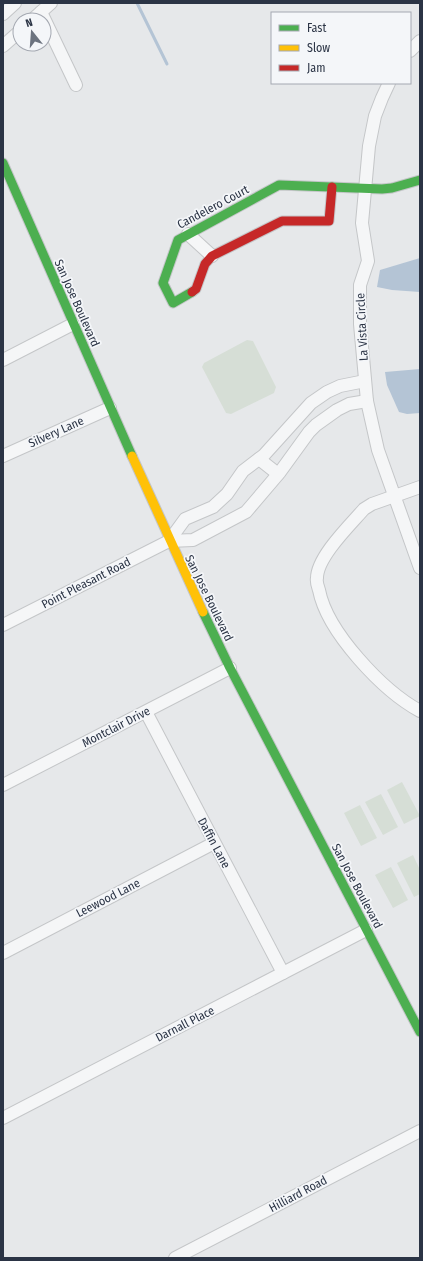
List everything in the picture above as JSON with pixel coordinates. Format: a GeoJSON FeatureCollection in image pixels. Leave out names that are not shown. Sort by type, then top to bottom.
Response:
{"type":"FeatureCollection","features":[{"type":"Feature","properties":{"kind":"main road","name":"San Jose Boulevard"},"geometry":{"type":"LineString","coordinates":[[3,163],[169,541],[230,668],[420,1032]]}},
{"type":"Feature","properties":{"kind":"main road","name":"Candelero Court"},"geometry":{"type":"LineString","coordinates":[[212,256],[205,264],[196,289],[173,303],[163,283],[178,240],[279,185],[366,189],[392,188],[420,180]]}},
{"type":"Feature","properties":{"kind":"main road"},"geometry":{"type":"LineString","coordinates":[[212,256],[282,221],[329,220],[332,187]]}},
{"type":"Feature","properties":{"kind":"street"},"geometry":{"type":"LineString","coordinates":[[3,14],[15,3]]}},
{"type":"Feature","properties":{"kind":"street"},"geometry":{"type":"LineString","coordinates":[[41,12],[51,3]]}},
{"type":"Feature","properties":{"kind":"street"},"geometry":{"type":"LineString","coordinates":[[3,46],[12,38]]}},
{"type":"Feature","properties":{"kind":"street"},"geometry":{"type":"LineString","coordinates":[[411,50],[420,41]]}},
{"type":"Feature","properties":{"kind":"street"},"geometry":{"type":"LineString","coordinates":[[52,44],[76,85]]}},
{"type":"Feature","properties":{"kind":"street","name":"La Vista Circle"},"geometry":{"type":"LineString","coordinates":[[389,84],[375,116],[369,146],[362,223],[368,261],[360,285],[360,324],[367,401],[378,450],[420,568]]}},
{"type":"Feature","properties":{"kind":"street"},"geometry":{"type":"LineString","coordinates":[[188,234],[212,256]]}},
{"type":"Feature","properties":{"kind":"street"},"geometry":{"type":"LineString","coordinates":[[3,360],[74,324]]}},
{"type":"Feature","properties":{"kind":"street","name":"Point Pleasant Road"},"geometry":{"type":"LineString","coordinates":[[169,541],[185,519],[213,507],[227,494],[243,471],[259,459],[297,420],[311,403],[327,392],[340,386],[365,381]]}},
{"type":"Feature","properties":{"kind":"street","name":"Point Pleasant Road"},"geometry":{"type":"LineString","coordinates":[[3,625],[169,541],[193,540],[246,512],[278,474],[309,432],[337,410],[349,404],[367,401]]}},
{"type":"Feature","properties":{"kind":"street","name":"Silvery Lane"},"geometry":{"type":"LineString","coordinates":[[3,456],[110,408]]}},
{"type":"Feature","properties":{"kind":"street"},"geometry":{"type":"LineString","coordinates":[[297,420],[309,432]]}},
{"type":"Feature","properties":{"kind":"street"},"geometry":{"type":"LineString","coordinates":[[259,459],[278,474]]}},
{"type":"Feature","properties":{"kind":"street"},"geometry":{"type":"LineString","coordinates":[[420,487],[372,504],[364,509],[325,556],[316,578],[323,605],[335,627],[366,667],[420,711]]}},
{"type":"Feature","properties":{"kind":"street","name":"Montclair Drive"},"geometry":{"type":"LineString","coordinates":[[3,785],[230,668]]}},
{"type":"Feature","properties":{"kind":"street","name":"Daffin Lane"},"geometry":{"type":"LineString","coordinates":[[146,712],[283,973]]}},
{"type":"Feature","properties":{"kind":"street","name":"Leewood Lane"},"geometry":{"type":"LineString","coordinates":[[3,953],[214,843]]}},
{"type":"Feature","properties":{"kind":"street","name":"Darnall Place"},"geometry":{"type":"LineString","coordinates":[[3,1118],[366,930]]}},
{"type":"Feature","properties":{"kind":"street","name":"Hilliard Road"},"geometry":{"type":"LineString","coordinates":[[175,1258],[420,1130]]}},
{"type":"Feature","properties":{"kind":"shaded area"},"geometry":{"type":"Polygon","coordinates":[[[247,340],[253,341],[276,387],[274,393],[231,414],[226,413],[202,367],[204,363],[247,340]]]}},
{"type":"Feature","properties":{"kind":"shaded area"},"geometry":{"type":"Polygon","coordinates":[[[402,782],[420,816],[404,824],[387,790],[402,782]]]}},
{"type":"Feature","properties":{"kind":"shaded area"},"geometry":{"type":"Polygon","coordinates":[[[381,794],[398,827],[383,835],[365,802],[381,794]]]}},
{"type":"Feature","properties":{"kind":"shaded area"},"geometry":{"type":"Polygon","coordinates":[[[360,805],[377,838],[361,846],[344,813],[360,805]]]}},
{"type":"Feature","properties":{"kind":"shaded area"},"geometry":{"type":"Polygon","coordinates":[[[413,855],[420,870],[420,894],[414,897],[397,863],[413,855]]]}},
{"type":"Feature","properties":{"kind":"shaded area"},"geometry":{"type":"Polygon","coordinates":[[[391,867],[408,900],[393,908],[375,875],[391,867]]]}},
{"type":"Feature","properties":{"kind":"water"},"geometry":{"type":"Polygon","coordinates":[[[420,258],[420,292],[392,290],[377,287],[380,270],[420,258]]]}},
{"type":"Feature","properties":{"kind":"water"},"geometry":{"type":"Polygon","coordinates":[[[420,369],[420,413],[407,414],[399,412],[387,385],[385,372],[420,369]]]}},
{"type":"Feature","properties":{"kind":"waterway"},"geometry":{"type":"LineString","coordinates":[[137,3],[167,64]]}},
{"type":"Feature","properties":{"kind":"traffic: fast"},"geometry":{"type":"LineString","coordinates":[[3,163],[132,456]]}},
{"type":"Feature","properties":{"kind":"traffic: fast"},"geometry":{"type":"LineString","coordinates":[[192,292],[173,303],[163,283],[178,240],[279,185],[382,189],[392,188],[420,180]]}},
{"type":"Feature","properties":{"kind":"traffic: fast"},"geometry":{"type":"LineString","coordinates":[[203,612],[230,668],[420,1032]]}},
{"type":"Feature","properties":{"kind":"traffic: slow"},"geometry":{"type":"LineString","coordinates":[[132,456],[203,612]]}},
{"type":"Feature","properties":{"kind":"traffic: jam"},"geometry":{"type":"LineString","coordinates":[[192,292],[196,289],[205,264],[212,256],[282,221],[329,221],[332,187]]}}]}
